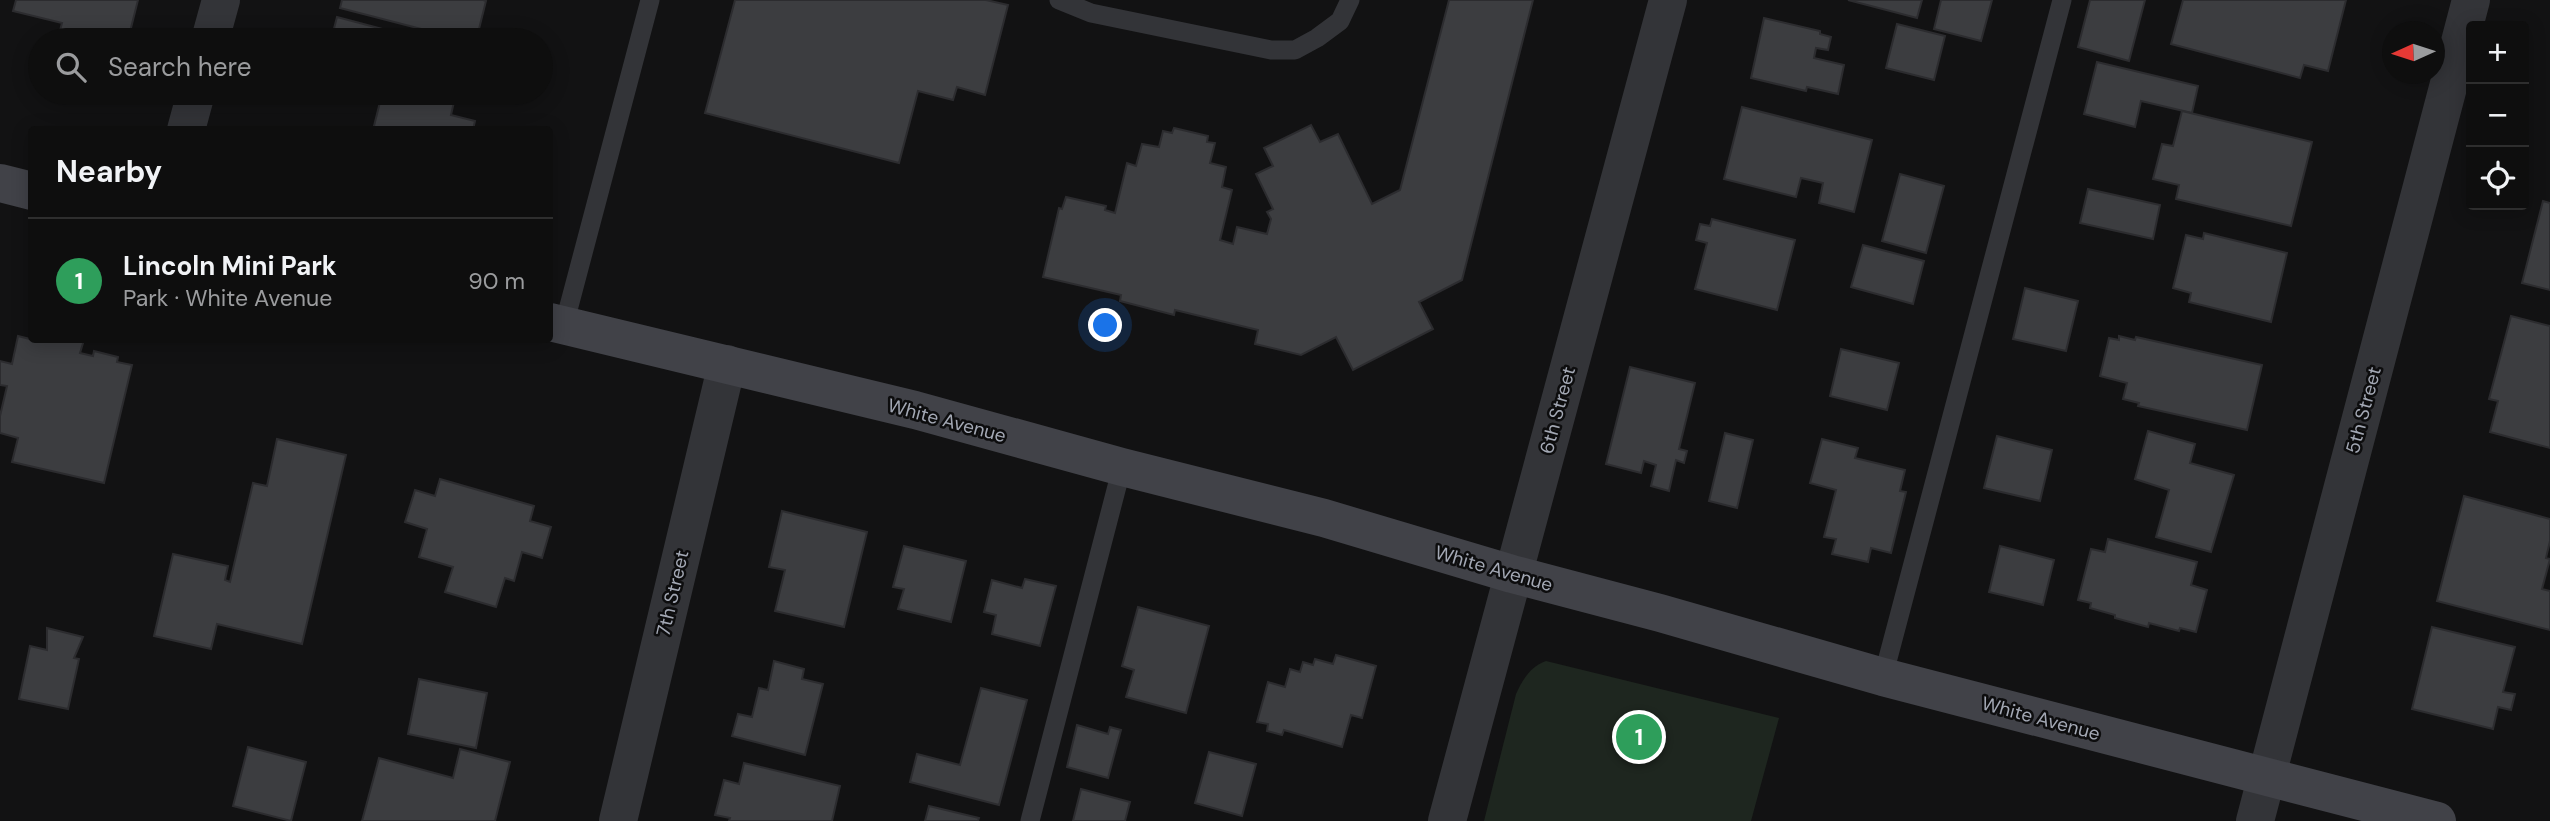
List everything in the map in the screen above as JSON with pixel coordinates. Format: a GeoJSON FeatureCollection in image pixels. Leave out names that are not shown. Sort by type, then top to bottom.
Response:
{"type":"FeatureCollection","features":[{"type":"Feature","properties":{"kind":"main road"},"geometry":{"type":"LineString","coordinates":[[0,183],[28,190]]}},
{"type":"Feature","properties":{"kind":"main road","name":"White Avenue"},"geometry":{"type":"LineString","coordinates":[[557,323],[915,410],[1122,467],[1324,517],[1512,574],[1883,677],[2437,821]]}},
{"type":"Feature","properties":{"kind":"street"},"geometry":{"type":"LineString","coordinates":[[213,28],[221,0]]}},
{"type":"Feature","properties":{"kind":"street","name":"6th Street"},"geometry":{"type":"LineString","coordinates":[[1447,821],[1668,0]]}},
{"type":"Feature","properties":{"kind":"street","name":"5th Street"},"geometry":{"type":"LineString","coordinates":[[2255,821],[2471,0]]}},
{"type":"Feature","properties":{"kind":"street"},"geometry":{"type":"LineString","coordinates":[[187,126],[193,105]]}},
{"type":"Feature","properties":{"kind":"street","name":"7th Street"},"geometry":{"type":"LineString","coordinates":[[618,821],[727,364]]}},
{"type":"Feature","properties":{"kind":"lane"},"geometry":{"type":"LineString","coordinates":[[557,323],[650,0]]}},
{"type":"Feature","properties":{"kind":"lane"},"geometry":{"type":"LineString","coordinates":[[1059,0],[1091,13],[1271,50],[1295,50],[1317,38],[1340,21],[1350,0]]}},
{"type":"Feature","properties":{"kind":"lane"},"geometry":{"type":"LineString","coordinates":[[1883,677],[2062,0]]}},
{"type":"Feature","properties":{"kind":"lane"},"geometry":{"type":"LineString","coordinates":[[1030,821],[1122,467]]}},
{"type":"Feature","properties":{"kind":"shaded area"},"geometry":{"type":"Polygon","coordinates":[[[1546,661],[1779,718],[1751,821],[1484,821],[1516,694],[1528,674],[1546,661]]]}},
{"type":"Feature","properties":{"kind":"building"},"geometry":{"type":"Polygon","coordinates":[[[16,0],[138,0],[131,28],[61,28],[62,23],[13,11],[16,0]]]}},
{"type":"Feature","properties":{"kind":"building"},"geometry":{"type":"Polygon","coordinates":[[[342,0],[486,1],[479,28],[417,28],[340,8],[342,0]]]}},
{"type":"Feature","properties":{"kind":"building"},"geometry":{"type":"Polygon","coordinates":[[[735,0],[986,0],[1008,5],[985,95],[957,87],[953,100],[918,91],[899,163],[705,113],[735,0]]]}},
{"type":"Feature","properties":{"kind":"building"},"geometry":{"type":"Polygon","coordinates":[[[1449,0],[1533,0],[1462,280],[1419,302],[1433,329],[1353,370],[1336,337],[1301,355],[1255,344],[1258,330],[1175,310],[1174,315],[1120,301],[1121,295],[1043,277],[1059,208],[1062,209],[1066,197],[1106,206],[1105,210],[1115,213],[1127,163],[1136,166],[1142,144],[1159,147],[1163,131],[1172,133],[1174,128],[1208,136],[1207,142],[1215,143],[1210,163],[1226,167],[1222,187],[1232,190],[1220,240],[1233,244],[1237,227],[1267,234],[1271,219],[1267,212],[1273,209],[1256,174],[1273,166],[1264,148],[1311,125],[1320,142],[1338,134],[1372,204],[1400,190],[1449,0]]]}},
{"type":"Feature","properties":{"kind":"building"},"geometry":{"type":"Polygon","coordinates":[[[1848,0],[1922,0],[1917,18],[1848,0]]]}},
{"type":"Feature","properties":{"kind":"building"},"geometry":{"type":"Polygon","coordinates":[[[1941,0],[1992,0],[1981,41],[1934,29],[1941,0]]]}},
{"type":"Feature","properties":{"kind":"building"},"geometry":{"type":"Polygon","coordinates":[[[2090,0],[2145,0],[2129,61],[2078,47],[2090,0]]]}},
{"type":"Feature","properties":{"kind":"building"},"geometry":{"type":"Polygon","coordinates":[[[2183,0],[2346,0],[2328,71],[2304,65],[2300,78],[2171,44],[2183,0]]]}},
{"type":"Feature","properties":{"kind":"building"},"geometry":{"type":"Polygon","coordinates":[[[337,17],[379,28],[334,28],[337,17]]]}},
{"type":"Feature","properties":{"kind":"building"},"geometry":{"type":"Polygon","coordinates":[[[1764,18],[1820,31],[1820,34],[1831,37],[1828,50],[1816,48],[1814,58],[1844,65],[1838,94],[1807,87],[1806,91],[1751,78],[1764,18]]]}},
{"type":"Feature","properties":{"kind":"building"},"geometry":{"type":"Polygon","coordinates":[[[1897,24],[1945,36],[1934,80],[1886,68],[1897,24]]]}},
{"type":"Feature","properties":{"kind":"building"},"geometry":{"type":"Polygon","coordinates":[[[2097,62],[2198,86],[2192,113],[2141,101],[2135,127],[2084,114],[2097,62]]]}},
{"type":"Feature","properties":{"kind":"building"},"geometry":{"type":"Polygon","coordinates":[[[379,105],[453,105],[451,115],[475,121],[474,126],[374,126],[379,105]]]}},
{"type":"Feature","properties":{"kind":"building"},"geometry":{"type":"Polygon","coordinates":[[[1742,107],[1872,140],[1854,212],[1819,203],[1823,183],[1801,178],[1796,197],[1724,179],[1742,107]]]}},
{"type":"Feature","properties":{"kind":"building"},"geometry":{"type":"Polygon","coordinates":[[[2182,111],[2312,142],[2291,226],[2176,199],[2179,185],[2153,179],[2162,144],[2173,146],[2182,111]]]}},
{"type":"Feature","properties":{"kind":"building"},"geometry":{"type":"Polygon","coordinates":[[[1900,174],[1944,186],[1926,253],[1882,241],[1900,174]]]}},
{"type":"Feature","properties":{"kind":"building"},"geometry":{"type":"Polygon","coordinates":[[[2088,189],[2160,205],[2153,239],[2080,223],[2088,189]]]}},
{"type":"Feature","properties":{"kind":"building"},"geometry":{"type":"Polygon","coordinates":[[[2543,201],[2550,203],[2550,290],[2522,283],[2543,201]]]}},
{"type":"Feature","properties":{"kind":"building"},"geometry":{"type":"Polygon","coordinates":[[[1712,219],[1795,240],[1777,310],[1695,289],[1707,243],[1696,240],[1700,224],[1710,226],[1712,219]]]}},
{"type":"Feature","properties":{"kind":"building"},"geometry":{"type":"Polygon","coordinates":[[[2204,233],[2287,253],[2271,322],[2189,302],[2191,293],[2173,288],[2186,235],[2203,239],[2204,233]]]}},
{"type":"Feature","properties":{"kind":"building"},"geometry":{"type":"Polygon","coordinates":[[[1863,245],[1924,261],[1913,304],[1851,287],[1863,245]]]}},
{"type":"Feature","properties":{"kind":"building"},"geometry":{"type":"Polygon","coordinates":[[[2025,288],[2078,301],[2066,351],[2013,339],[2025,288]]]}},
{"type":"Feature","properties":{"kind":"building"},"geometry":{"type":"Polygon","coordinates":[[[2511,316],[2550,326],[2550,448],[2490,432],[2498,401],[2489,399],[2511,316]]]}},
{"type":"Feature","properties":{"kind":"building"},"geometry":{"type":"Polygon","coordinates":[[[18,336],[28,338],[28,343],[83,343],[80,353],[93,356],[94,351],[118,357],[117,362],[132,365],[104,483],[12,462],[18,438],[0,433],[0,416],[7,386],[0,385],[0,361],[12,364],[18,336]]]}},
{"type":"Feature","properties":{"kind":"building"},"geometry":{"type":"Polygon","coordinates":[[[2119,336],[2135,340],[2136,337],[2262,365],[2247,430],[2138,406],[2139,403],[2123,399],[2127,383],[2100,376],[2109,338],[2119,340],[2119,336]]]}},
{"type":"Feature","properties":{"kind":"building"},"geometry":{"type":"Polygon","coordinates":[[[1841,349],[1899,363],[1887,410],[1830,396],[1841,349]]]}},
{"type":"Feature","properties":{"kind":"building"},"geometry":{"type":"Polygon","coordinates":[[[1630,367],[1695,383],[1679,449],[1687,451],[1684,463],[1676,460],[1669,491],[1651,486],[1656,465],[1644,461],[1641,473],[1606,464],[1630,367]]]}},
{"type":"Feature","properties":{"kind":"building"},"geometry":{"type":"Polygon","coordinates":[[[2148,431],[2195,444],[2190,463],[2234,475],[2211,552],[2156,537],[2169,490],[2135,479],[2148,431]]]}},
{"type":"Feature","properties":{"kind":"building"},"geometry":{"type":"Polygon","coordinates":[[[1725,433],[1753,440],[1737,508],[1709,501],[1725,433]]]}},
{"type":"Feature","properties":{"kind":"building"},"geometry":{"type":"Polygon","coordinates":[[[1997,436],[2052,450],[2040,501],[1984,488],[1997,436]]]}},
{"type":"Feature","properties":{"kind":"building"},"geometry":{"type":"Polygon","coordinates":[[[277,439],[346,455],[302,644],[217,624],[211,649],[154,636],[173,554],[228,566],[225,580],[230,582],[253,483],[267,486],[277,439]]]}},
{"type":"Feature","properties":{"kind":"building"},"geometry":{"type":"Polygon","coordinates":[[[1822,439],[1858,448],[1855,458],[1905,470],[1900,491],[1906,492],[1891,553],[1871,548],[1868,562],[1832,554],[1836,539],[1824,537],[1836,490],[1810,483],[1822,439]]]}},
{"type":"Feature","properties":{"kind":"building"},"geometry":{"type":"Polygon","coordinates":[[[440,479],[534,506],[530,521],[551,527],[542,558],[522,552],[514,581],[505,578],[496,607],[445,592],[453,567],[419,557],[427,529],[405,522],[415,490],[435,496],[440,479]]]}},
{"type":"Feature","properties":{"kind":"building"},"geometry":{"type":"Polygon","coordinates":[[[2464,496],[2550,519],[2550,541],[2546,558],[2550,559],[2542,589],[2550,591],[2550,630],[2437,601],[2464,496]]]}},
{"type":"Feature","properties":{"kind":"building"},"geometry":{"type":"Polygon","coordinates":[[[782,511],[867,532],[844,627],[775,611],[785,570],[769,567],[782,511]]]}},
{"type":"Feature","properties":{"kind":"building"},"geometry":{"type":"Polygon","coordinates":[[[2108,539],[2197,562],[2191,585],[2207,590],[2196,632],[2180,628],[2179,631],[2149,623],[2148,627],[2115,618],[2115,615],[2090,608],[2091,603],[2078,600],[2091,549],[2105,552],[2108,539]]]}},
{"type":"Feature","properties":{"kind":"building"},"geometry":{"type":"Polygon","coordinates":[[[904,546],[966,561],[951,622],[898,609],[904,589],[893,587],[904,546]]]}},
{"type":"Feature","properties":{"kind":"building"},"geometry":{"type":"Polygon","coordinates":[[[2000,546],[2054,560],[2043,605],[1989,592],[2000,546]]]}},
{"type":"Feature","properties":{"kind":"building"},"geometry":{"type":"Polygon","coordinates":[[[1025,579],[1056,586],[1040,646],[992,634],[996,615],[984,612],[992,580],[1022,588],[1025,579]]]}},
{"type":"Feature","properties":{"kind":"building"},"geometry":{"type":"Polygon","coordinates":[[[1138,607],[1209,626],[1186,713],[1126,697],[1134,670],[1122,666],[1138,607]]]}},
{"type":"Feature","properties":{"kind":"building"},"geometry":{"type":"Polygon","coordinates":[[[2432,627],[2515,647],[2503,692],[2515,694],[2511,710],[2498,707],[2493,729],[2412,709],[2432,627]]]}},
{"type":"Feature","properties":{"kind":"building"},"geometry":{"type":"Polygon","coordinates":[[[47,628],[83,637],[74,658],[79,659],[68,709],[19,699],[30,646],[47,650],[47,628]]]}},
{"type":"Feature","properties":{"kind":"building"},"geometry":{"type":"Polygon","coordinates":[[[1336,655],[1376,666],[1362,718],[1351,715],[1342,747],[1284,730],[1282,735],[1267,731],[1268,724],[1257,722],[1268,682],[1285,687],[1290,669],[1300,672],[1303,662],[1313,665],[1315,659],[1333,664],[1336,655]]]}},
{"type":"Feature","properties":{"kind":"building"},"geometry":{"type":"Polygon","coordinates":[[[774,661],[804,669],[802,679],[823,684],[805,755],[732,736],[738,714],[752,717],[759,688],[768,690],[774,661]]]}},
{"type":"Feature","properties":{"kind":"building"},"geometry":{"type":"Polygon","coordinates":[[[419,679],[487,693],[476,748],[408,734],[419,679]]]}},
{"type":"Feature","properties":{"kind":"building"},"geometry":{"type":"Polygon","coordinates":[[[981,688],[1027,700],[999,805],[910,782],[917,754],[960,765],[981,688]]]}},
{"type":"Feature","properties":{"kind":"building"},"geometry":{"type":"Polygon","coordinates":[[[1077,725],[1108,734],[1110,727],[1121,730],[1108,778],[1067,767],[1077,725]]]}},
{"type":"Feature","properties":{"kind":"building"},"geometry":{"type":"Polygon","coordinates":[[[248,747],[306,762],[291,821],[233,806],[248,747]]]}},
{"type":"Feature","properties":{"kind":"building"},"geometry":{"type":"Polygon","coordinates":[[[460,749],[510,762],[495,821],[362,821],[379,758],[453,778],[460,749]]]}},
{"type":"Feature","properties":{"kind":"building"},"geometry":{"type":"Polygon","coordinates":[[[1209,752],[1256,764],[1242,816],[1195,803],[1209,752]]]}},
{"type":"Feature","properties":{"kind":"building"},"geometry":{"type":"Polygon","coordinates":[[[744,763],[840,786],[832,821],[729,821],[730,818],[715,815],[724,780],[739,784],[744,763]]]}},
{"type":"Feature","properties":{"kind":"building"},"geometry":{"type":"Polygon","coordinates":[[[1081,789],[1130,802],[1125,821],[1073,821],[1081,789]]]}},
{"type":"Feature","properties":{"kind":"building"},"geometry":{"type":"Polygon","coordinates":[[[929,806],[979,818],[978,821],[925,821],[929,806]]]}},
{"type":"Feature","properties":{"kind":"place","name":"Lincoln Mini Park"},"geometry":{"type":"Point","coordinates":[1639,737]}}]}
